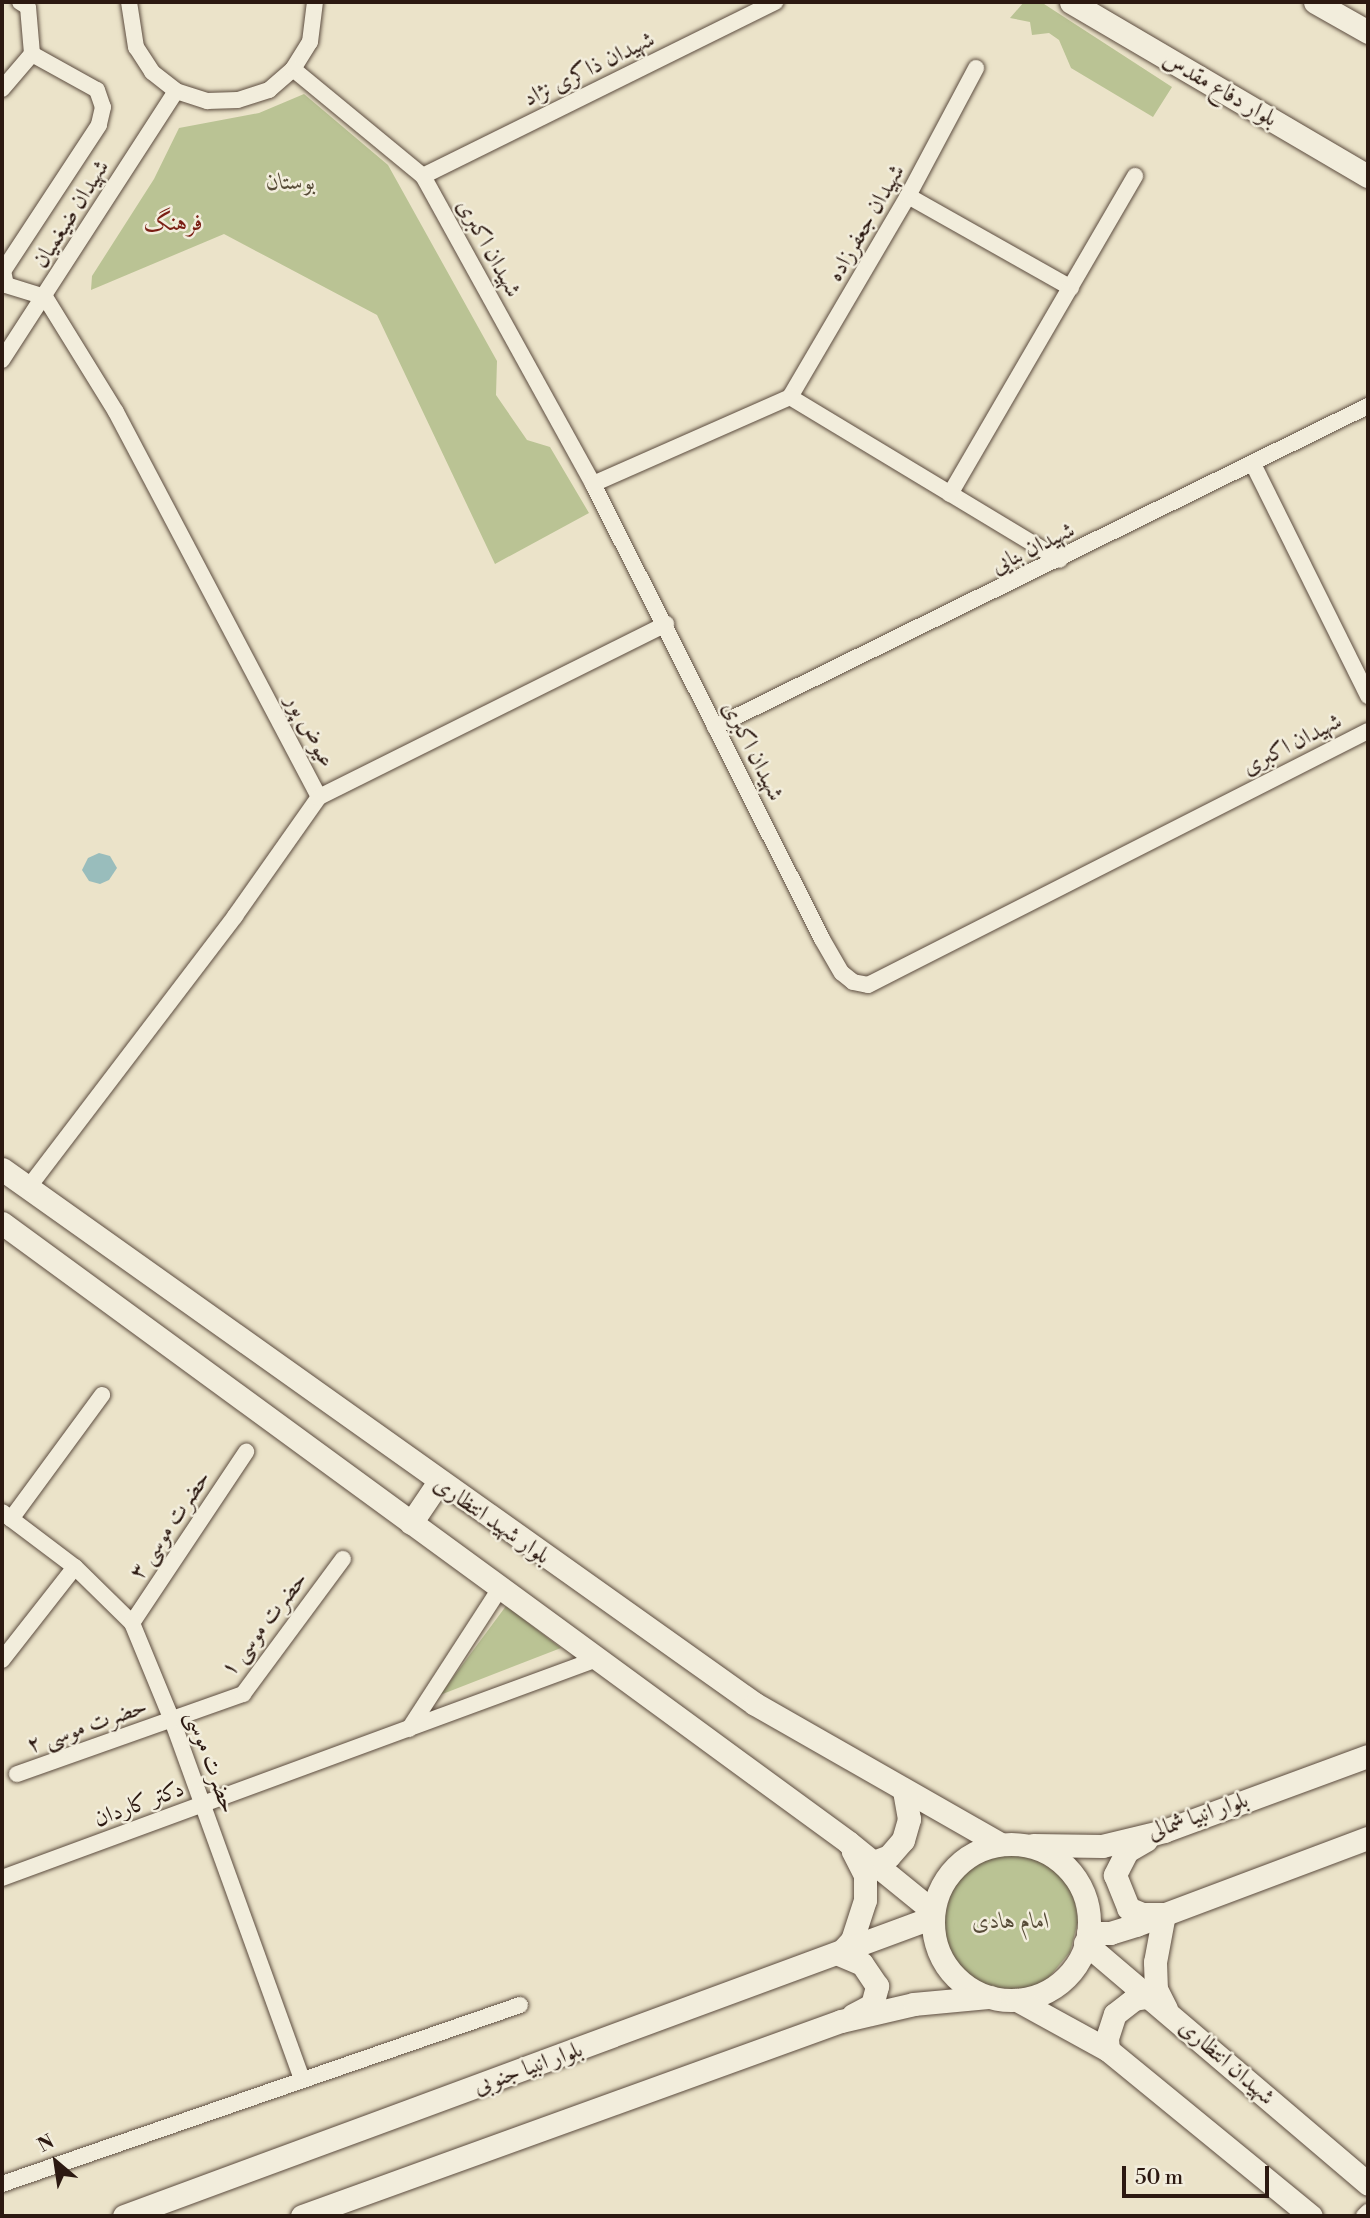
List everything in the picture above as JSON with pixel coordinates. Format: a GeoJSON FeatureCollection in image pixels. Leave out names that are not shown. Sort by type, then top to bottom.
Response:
{"type":"FeatureCollection","features":[{"type":"Feature","properties":{"kind":"street"},"geometry":{"type":"LineString","coordinates":[[2,89],[32,54],[28,7],[20,2]]}},
{"type":"Feature","properties":{"kind":"street"},"geometry":{"type":"LineString","coordinates":[[129,2],[135,47],[152,72],[176,91],[207,101],[238,100],[268,90],[293,69],[310,42],[315,2]]}},
{"type":"Feature","properties":{"kind":"street","name":"شهیدان ذاکری نژاد"},"geometry":{"type":"LineString","coordinates":[[423,176],[775,2]]}},
{"type":"Feature","properties":{"kind":"street","name":"بلوار دفاع مقدس"},"geometry":{"type":"LineString","coordinates":[[1071,2],[1368,176]]}},
{"type":"Feature","properties":{"kind":"street"},"geometry":{"type":"LineString","coordinates":[[1315,2],[1368,32]]}},
{"type":"Feature","properties":{"kind":"street"},"geometry":{"type":"LineString","coordinates":[[32,54],[97,90],[103,107],[99,125],[3,271],[4,288],[45,297]]}},
{"type":"Feature","properties":{"kind":"street","name":"شهیدان جعفرزاده"},"geometry":{"type":"LineString","coordinates":[[790,397],[908,196],[976,68]]}},
{"type":"Feature","properties":{"kind":"street","name":"شهیدان اکبری"},"geometry":{"type":"LineString","coordinates":[[293,69],[423,176],[593,484],[842,973],[868,985],[1368,731]]}},
{"type":"Feature","properties":{"kind":"street","name":"شهیدان ضیغمیان"},"geometry":{"type":"LineString","coordinates":[[2,360],[176,91]]}},
{"type":"Feature","properties":{"kind":"street"},"geometry":{"type":"LineString","coordinates":[[950,494],[1135,176]]}},
{"type":"Feature","properties":{"kind":"street"},"geometry":{"type":"LineString","coordinates":[[908,196],[1070,288]]}},
{"type":"Feature","properties":{"kind":"street","name":"عیوض پور"},"geometry":{"type":"LineString","coordinates":[[28,1188],[235,916],[319,797],[116,412],[45,297]]}},
{"type":"Feature","properties":{"kind":"street"},"geometry":{"type":"LineString","coordinates":[[593,484],[790,397],[1060,560]]}},
{"type":"Feature","properties":{"kind":"street","name":"شهیدان بنایی"},"geometry":{"type":"LineString","coordinates":[[715,727],[1060,560],[1368,406]]}},
{"type":"Feature","properties":{"kind":"street"},"geometry":{"type":"LineString","coordinates":[[1253,464],[1368,696]]}},
{"type":"Feature","properties":{"kind":"street"},"geometry":{"type":"LineString","coordinates":[[319,797],[666,624]]}},
{"type":"Feature","properties":{"kind":"street","name":"بلوار شهید انتظاری"},"geometry":{"type":"LineString","coordinates":[[2,1169],[439,1483],[755,1704],[904,1791],[1011,1844]]}},
{"type":"Feature","properties":{"kind":"street"},"geometry":{"type":"LineString","coordinates":[[2,1223],[848,1842],[932,1914]]}},
{"type":"Feature","properties":{"kind":"street"},"geometry":{"type":"LineString","coordinates":[[6,1515],[102,1395]]}},
{"type":"Feature","properties":{"kind":"street","name":"حضرت موسی ۳"},"geometry":{"type":"LineString","coordinates":[[132,1623],[246,1452]]}},
{"type":"Feature","properties":{"kind":"street"},"geometry":{"type":"LineString","coordinates":[[411,1523],[439,1483]]}},
{"type":"Feature","properties":{"kind":"street","name":"حضرت موسی"},"geometry":{"type":"LineString","coordinates":[[6,1515],[75,1567],[132,1623],[173,1720],[302,2079]]}},
{"type":"Feature","properties":{"kind":"street","name":"حضرت موسی ۱"},"geometry":{"type":"LineString","coordinates":[[173,1720],[243,1693],[343,1559]]}},
{"type":"Feature","properties":{"kind":"street"},"geometry":{"type":"LineString","coordinates":[[2,1660],[75,1567]]}},
{"type":"Feature","properties":{"kind":"street"},"geometry":{"type":"LineString","coordinates":[[410,1729],[501,1587]]}},
{"type":"Feature","properties":{"kind":"street","name":"دکتر کاردان"},"geometry":{"type":"LineString","coordinates":[[2,1878],[597,1659]]}},
{"type":"Feature","properties":{"kind":"street","name":"حضرت موسی ۲"},"geometry":{"type":"LineString","coordinates":[[18,1774],[173,1720]]}},
{"type":"Feature","properties":{"kind":"street","name":"بلوار انبیا شمالی"},"geometry":{"type":"LineString","coordinates":[[1011,1844],[1102,1846],[1164,1831],[1368,1756]]}},
{"type":"Feature","properties":{"kind":"street"},"geometry":{"type":"LineString","coordinates":[[871,1863],[889,1856],[902,1840],[909,1819],[904,1791]]}},
{"type":"Feature","properties":{"kind":"street"},"geometry":{"type":"LineString","coordinates":[[1164,1831],[1128,1851],[1115,1875],[1128,1908],[1142,1914],[1164,1914]]}},
{"type":"Feature","properties":{"kind":"street"},"geometry":{"type":"LineString","coordinates":[[1086,1938],[1110,1933],[1164,1914],[1368,1838]]}},
{"type":"Feature","properties":{"kind":"street"},"geometry":{"type":"LineString","coordinates":[[302,2216],[841,2021],[872,2005],[877,1986],[862,1964],[839,1954],[852,1940],[865,1900],[865,1875],[848,1842]]}},
{"type":"Feature","properties":{"kind":"street"},"geometry":{"type":"LineString","coordinates":[[990,1997],[951,1972],[939,1953],[932,1914],[943,1884],[958,1865],[977,1852],[1011,1844],[1046,1852],[1067,1867],[1081,1887],[1089,1912],[1086,1938],[1074,1968],[1049,1990],[1017,2000]]}},
{"type":"Feature","properties":{"kind":"street","name":"بلوار انبیا جنوبی"},"geometry":{"type":"LineString","coordinates":[[124,2216],[839,1954],[932,1914]]}},
{"type":"Feature","properties":{"kind":"street"},"geometry":{"type":"LineString","coordinates":[[1108,2050],[1109,2025],[1115,2014],[1135,1999],[1156,2003],[1155,1962],[1164,1914]]}},
{"type":"Feature","properties":{"kind":"street","name":"شهیدان انتظاری"},"geometry":{"type":"LineString","coordinates":[[1086,1938],[1156,2003],[1368,2184]]}},
{"type":"Feature","properties":{"kind":"street"},"geometry":{"type":"LineString","coordinates":[[841,2021],[936,2001],[990,1997],[1017,2000],[1108,2050],[1311,2216]]}},
{"type":"Feature","properties":{"kind":"street"},"geometry":{"type":"LineString","coordinates":[[2,2184],[520,2005]]}},
{"type":"Feature","properties":{"kind":"green space"},"geometry":{"type":"Polygon","coordinates":[[[1024,2],[1041,2],[1172,87],[1153,117],[1071,68],[1059,40],[1049,33],[1032,35],[1030,22],[1010,18],[1024,2]]]}},
{"type":"Feature","properties":{"kind":"green space","name":"بوستان"},"geometry":{"type":"Polygon","coordinates":[[[304,94],[388,165],[497,361],[496,395],[527,440],[550,447],[589,513],[495,564],[377,315],[224,234],[91,290],[92,276],[154,179],[179,128],[259,113],[304,94]]]}},
{"type":"Feature","properties":{"kind":"green space"},"geometry":{"type":"Polygon","coordinates":[[[506,1606],[561,1648],[440,1695],[506,1606]]]}},
{"type":"Feature","properties":{"kind":"green space","name":"امام هادی"},"geometry":{"type":"Polygon","coordinates":[[[1000,1844],[1022,1845],[1067,1867],[1074,1897],[1078,1921],[1070,1952],[1035,1994],[990,1997],[969,1988],[947,1942],[944,1920],[958,1865],[1000,1844]]]}},
{"type":"Feature","properties":{"kind":"water"},"geometry":{"type":"Polygon","coordinates":[[[99,853],[110,856],[117,868],[109,880],[100,884],[89,881],[82,870],[88,858],[99,853]]]}},
{"type":"Feature","properties":{"kind":"district","name":"فرهنگ"},"geometry":{"type":"Point","coordinates":[173,224]}}]}
